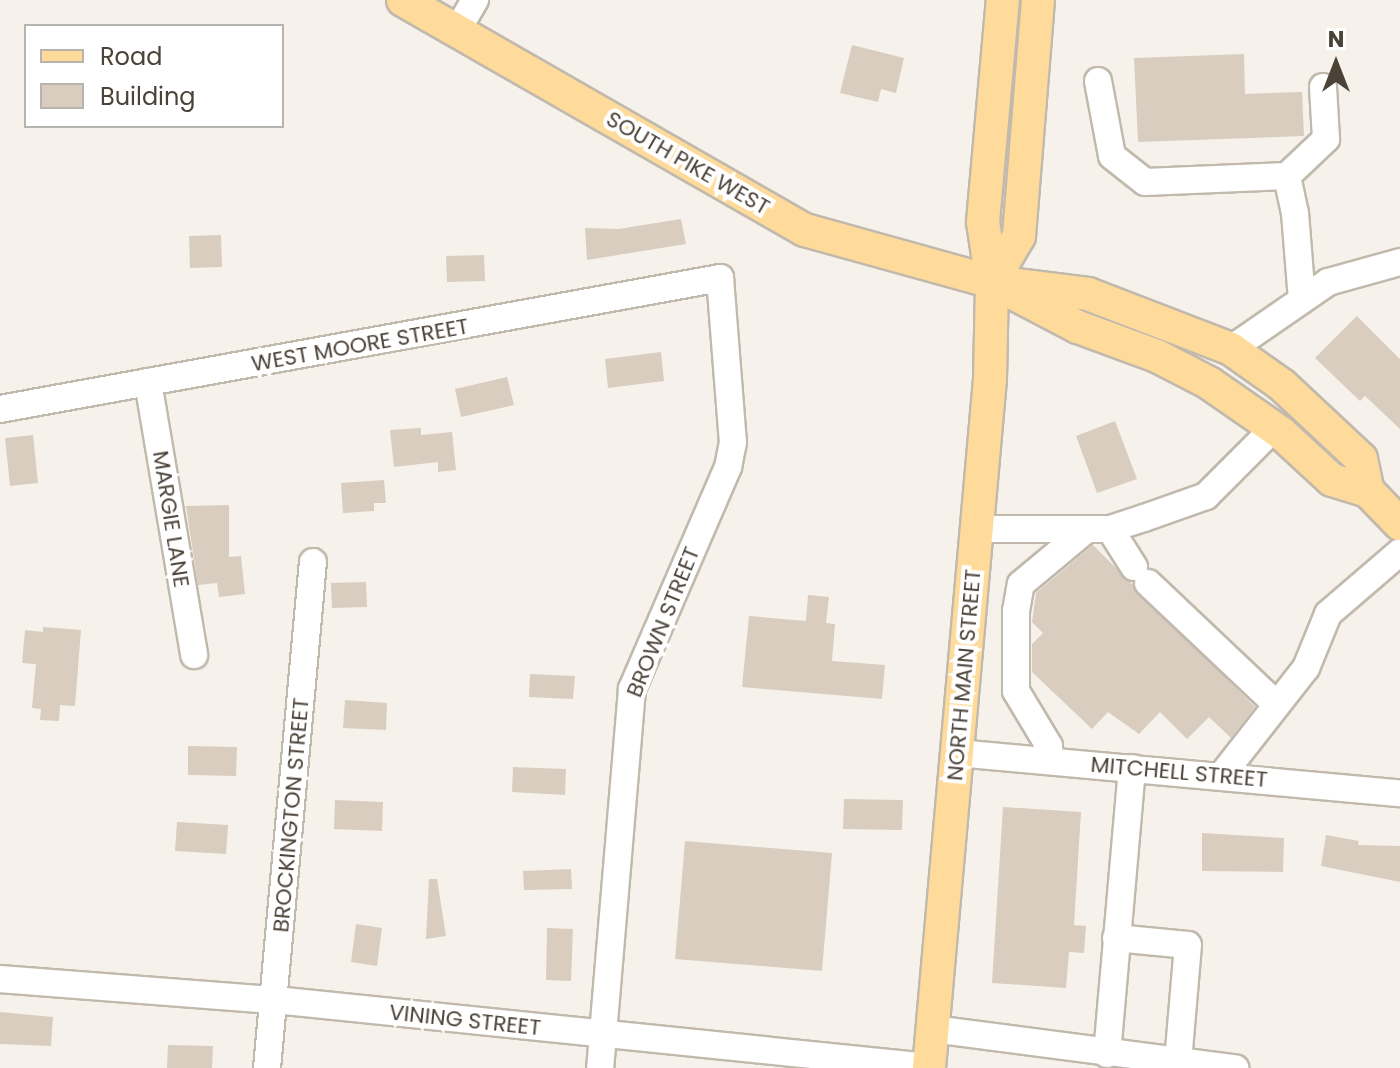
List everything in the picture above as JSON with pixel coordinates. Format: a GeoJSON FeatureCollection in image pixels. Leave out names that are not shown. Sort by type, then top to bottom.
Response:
{"type":"FeatureCollection","features":[{"type":"Feature","properties":{"kind":"main road","name":"SOUTH PIKE WEST"},"geometry":{"type":"LineString","coordinates":[[403,0],[805,230],[992,282]]}},
{"type":"Feature","properties":{"kind":"main road","name":"NORTH MAIN STREET"},"geometry":{"type":"LineString","coordinates":[[929,1068],[990,379],[992,282],[983,222],[1003,0]]}},
{"type":"Feature","properties":{"kind":"main road"},"geometry":{"type":"LineString","coordinates":[[992,282],[1019,236],[1038,0]]}},
{"type":"Feature","properties":{"kind":"main road"},"geometry":{"type":"LineString","coordinates":[[992,282],[1088,294],[1231,349],[1282,385],[1361,459],[1368,491]]}},
{"type":"Feature","properties":{"kind":"main road"},"geometry":{"type":"LineString","coordinates":[[992,282],[1078,327],[1196,376],[1274,428],[1332,480],[1368,491],[1400,524]]}},
{"type":"Feature","properties":{"kind":"street"},"geometry":{"type":"LineString","coordinates":[[457,31],[475,0]]}},
{"type":"Feature","properties":{"kind":"street"},"geometry":{"type":"LineString","coordinates":[[1098,81],[1112,156],[1145,182],[1287,176],[1326,139],[1323,87]]}},
{"type":"Feature","properties":{"kind":"street"},"geometry":{"type":"LineString","coordinates":[[1287,176],[1295,213],[1302,300]]}},
{"type":"Feature","properties":{"kind":"street"},"geometry":{"type":"LineString","coordinates":[[1231,349],[1328,282],[1400,262]]}},
{"type":"Feature","properties":{"kind":"street","name":"WEST MOORE STREET"},"geometry":{"type":"LineString","coordinates":[[0,409],[720,278]]}},
{"type":"Feature","properties":{"kind":"street","name":"BROWN STREET"},"geometry":{"type":"LineString","coordinates":[[600,1068],[632,689],[728,467],[733,442],[720,278]]}},
{"type":"Feature","properties":{"kind":"street","name":"MARGIE LANE"},"geometry":{"type":"LineString","coordinates":[[148,382],[194,655]]}},
{"type":"Feature","properties":{"kind":"street"},"geometry":{"type":"LineString","coordinates":[[977,529],[1098,529],[1206,496],[1274,428]]}},
{"type":"Feature","properties":{"kind":"street"},"geometry":{"type":"LineString","coordinates":[[1098,529],[1141,575],[1276,704]]}},
{"type":"Feature","properties":{"kind":"street"},"geometry":{"type":"LineString","coordinates":[[1050,761],[1049,746],[1016,691],[1016,611],[1021,584],[1098,529]]}},
{"type":"Feature","properties":{"kind":"street"},"geometry":{"type":"LineString","coordinates":[[1222,775],[1306,668],[1328,614],[1400,552]]}},
{"type":"Feature","properties":{"kind":"street","name":"BROCKINGTON STREET"},"geometry":{"type":"LineString","coordinates":[[267,1068],[313,562]]}},
{"type":"Feature","properties":{"kind":"street","name":"MITCHELL STREET"},"geometry":{"type":"LineString","coordinates":[[957,753],[1400,793]]}},
{"type":"Feature","properties":{"kind":"street"},"geometry":{"type":"LineString","coordinates":[[1107,1054],[1132,768]]}},
{"type":"Feature","properties":{"kind":"street"},"geometry":{"type":"LineString","coordinates":[[1116,938],[1188,945],[1178,1062]]}},
{"type":"Feature","properties":{"kind":"street","name":"VINING STREET"},"geometry":{"type":"LineString","coordinates":[[0,979],[275,1000],[929,1068]]}},
{"type":"Feature","properties":{"kind":"street"},"geometry":{"type":"LineString","coordinates":[[933,1029],[1107,1054],[1235,1068]]}},
{"type":"Feature","properties":{"kind":"building"},"geometry":{"type":"Polygon","coordinates":[[[852,45],[904,58],[896,93],[881,89],[878,102],[840,93],[852,45]]]}},
{"type":"Feature","properties":{"kind":"building"},"geometry":{"type":"Polygon","coordinates":[[[1244,54],[1245,94],[1302,92],[1304,136],[1138,142],[1134,58],[1244,54]]]}},
{"type":"Feature","properties":{"kind":"building"},"geometry":{"type":"Polygon","coordinates":[[[681,219],[686,244],[587,260],[585,228],[618,229],[681,219]]]}},
{"type":"Feature","properties":{"kind":"building"},"geometry":{"type":"Polygon","coordinates":[[[221,235],[222,267],[190,268],[189,236],[221,235]]]}},
{"type":"Feature","properties":{"kind":"building"},"geometry":{"type":"Polygon","coordinates":[[[484,255],[485,281],[447,282],[446,256],[484,255]]]}},
{"type":"Feature","properties":{"kind":"building"},"geometry":{"type":"Polygon","coordinates":[[[1357,316],[1400,359],[1400,429],[1365,396],[1360,401],[1315,358],[1357,316]]]}},
{"type":"Feature","properties":{"kind":"building"},"geometry":{"type":"Polygon","coordinates":[[[661,352],[664,381],[608,388],[605,359],[661,352]]]}},
{"type":"Feature","properties":{"kind":"building"},"geometry":{"type":"Polygon","coordinates":[[[507,377],[514,405],[461,417],[455,389],[507,377]]]}},
{"type":"Feature","properties":{"kind":"building"},"geometry":{"type":"Polygon","coordinates":[[[1115,421],[1137,479],[1097,493],[1076,436],[1115,421]]]}},
{"type":"Feature","properties":{"kind":"building"},"geometry":{"type":"Polygon","coordinates":[[[421,428],[421,435],[452,432],[456,470],[438,472],[438,462],[394,467],[390,430],[421,428]]]}},
{"type":"Feature","properties":{"kind":"building"},"geometry":{"type":"Polygon","coordinates":[[[33,435],[38,483],[10,486],[5,438],[33,435]]]}},
{"type":"Feature","properties":{"kind":"building"},"geometry":{"type":"Polygon","coordinates":[[[384,480],[386,503],[374,503],[374,511],[343,513],[341,483],[384,480]]]}},
{"type":"Feature","properties":{"kind":"building"},"geometry":{"type":"Polygon","coordinates":[[[229,505],[229,557],[241,556],[245,594],[219,597],[217,583],[198,585],[186,506],[229,505]]]}},
{"type":"Feature","properties":{"kind":"building"},"geometry":{"type":"Polygon","coordinates":[[[1093,545],[1255,707],[1231,738],[1209,717],[1187,739],[1160,712],[1139,734],[1108,712],[1092,729],[1032,672],[1032,644],[1043,633],[1032,622],[1036,593],[1093,545]]]}},
{"type":"Feature","properties":{"kind":"building"},"geometry":{"type":"Polygon","coordinates":[[[366,582],[367,607],[332,608],[331,583],[366,582]]]}},
{"type":"Feature","properties":{"kind":"building"},"geometry":{"type":"Polygon","coordinates":[[[808,595],[829,597],[826,623],[835,624],[832,661],[885,665],[882,699],[742,687],[749,616],[806,621],[808,595]]]}},
{"type":"Feature","properties":{"kind":"building"},"geometry":{"type":"Polygon","coordinates":[[[43,627],[81,630],[75,706],[60,705],[59,721],[40,720],[41,709],[32,708],[36,664],[22,663],[25,630],[43,632],[43,627]]]}},
{"type":"Feature","properties":{"kind":"building"},"geometry":{"type":"Polygon","coordinates":[[[530,674],[575,676],[573,699],[529,697],[530,674]]]}},
{"type":"Feature","properties":{"kind":"building"},"geometry":{"type":"Polygon","coordinates":[[[345,700],[387,703],[386,730],[343,728],[345,700]]]}},
{"type":"Feature","properties":{"kind":"building"},"geometry":{"type":"Polygon","coordinates":[[[188,746],[237,747],[236,776],[188,775],[188,746]]]}},
{"type":"Feature","properties":{"kind":"building"},"geometry":{"type":"Polygon","coordinates":[[[513,767],[566,769],[565,795],[512,792],[513,767]]]}},
{"type":"Feature","properties":{"kind":"building"},"geometry":{"type":"Polygon","coordinates":[[[844,799],[903,800],[902,830],[843,829],[844,799]]]}},
{"type":"Feature","properties":{"kind":"building"},"geometry":{"type":"Polygon","coordinates":[[[335,800],[383,802],[382,831],[334,829],[335,800]]]}},
{"type":"Feature","properties":{"kind":"building"},"geometry":{"type":"Polygon","coordinates":[[[1003,807],[1081,812],[1074,925],[1086,926],[1084,953],[1069,952],[1066,988],[992,983],[1003,807]]]}},
{"type":"Feature","properties":{"kind":"building"},"geometry":{"type":"Polygon","coordinates":[[[177,822],[228,825],[226,854],[175,851],[177,822]]]}},
{"type":"Feature","properties":{"kind":"building"},"geometry":{"type":"Polygon","coordinates":[[[1202,833],[1284,838],[1283,872],[1202,871],[1202,833]]]}},
{"type":"Feature","properties":{"kind":"building"},"geometry":{"type":"Polygon","coordinates":[[[1326,835],[1359,841],[1358,845],[1400,846],[1400,882],[1321,866],[1326,835]]]}},
{"type":"Feature","properties":{"kind":"building"},"geometry":{"type":"Polygon","coordinates":[[[685,841],[832,853],[822,971],[675,959],[685,841]]]}},
{"type":"Feature","properties":{"kind":"building"},"geometry":{"type":"Polygon","coordinates":[[[571,869],[572,889],[524,890],[523,871],[571,869]]]}},
{"type":"Feature","properties":{"kind":"building"},"geometry":{"type":"Polygon","coordinates":[[[429,879],[437,879],[446,936],[426,939],[429,879]]]}},
{"type":"Feature","properties":{"kind":"building"},"geometry":{"type":"Polygon","coordinates":[[[356,924],[382,928],[377,966],[351,962],[356,924]]]}},
{"type":"Feature","properties":{"kind":"building"},"geometry":{"type":"Polygon","coordinates":[[[547,928],[573,929],[571,981],[546,980],[547,928]]]}},
{"type":"Feature","properties":{"kind":"building"},"geometry":{"type":"Polygon","coordinates":[[[0,1012],[53,1017],[51,1046],[0,1044],[0,1012]]]}},
{"type":"Feature","properties":{"kind":"building"},"geometry":{"type":"Polygon","coordinates":[[[168,1045],[213,1046],[212,1068],[167,1068],[168,1045]]]}}]}
